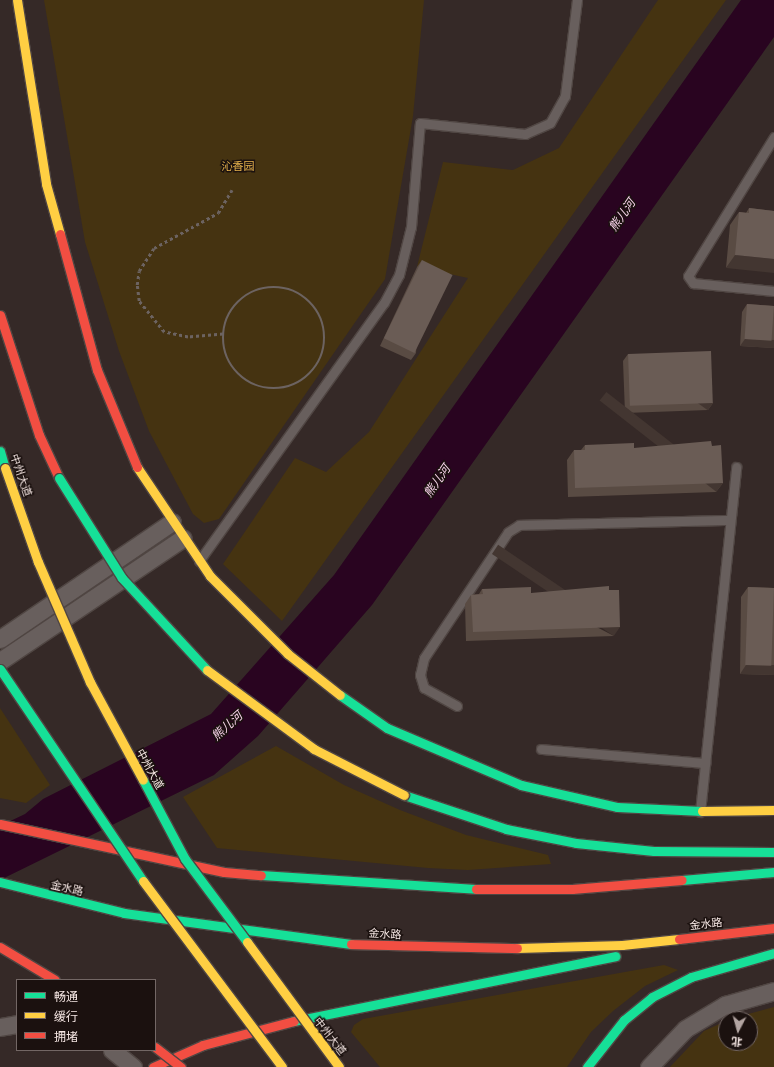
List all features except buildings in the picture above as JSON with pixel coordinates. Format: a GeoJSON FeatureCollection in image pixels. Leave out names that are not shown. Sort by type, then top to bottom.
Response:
{"type":"FeatureCollection","features":[{"type":"Feature","properties":{"kind":"main road"},"geometry":{"type":"LineString","coordinates":[[17,0],[46,184],[84,327],[118,429],[172,522],[200,561],[235,602],[313,675],[387,728],[521,785],[617,807],[700,812],[774,810]]}},
{"type":"Feature","properties":{"kind":"main road"},"geometry":{"type":"LineString","coordinates":[[0,315],[31,414],[58,478],[122,578],[205,668],[314,749],[404,795],[506,830],[576,843],[654,851],[774,852]]}},
{"type":"Feature","properties":{"kind":"main road","name":"中州大道"},"geometry":{"type":"LineString","coordinates":[[0,451],[38,562],[90,682],[186,858],[339,1067]]}},
{"type":"Feature","properties":{"kind":"main road"},"geometry":{"type":"LineString","coordinates":[[0,456],[6,468]]}},
{"type":"Feature","properties":{"kind":"main road"},"geometry":{"type":"LineString","coordinates":[[0,670],[160,906],[282,1067]]}},
{"type":"Feature","properties":{"kind":"main road"},"geometry":{"type":"LineString","coordinates":[[0,824],[96,847],[224,872],[496,890],[650,885],[774,872]]}},
{"type":"Feature","properties":{"kind":"main road","name":"金水路"},"geometry":{"type":"LineString","coordinates":[[0,882],[124,913],[306,940],[429,948],[622,945],[774,928]]}},
{"type":"Feature","properties":{"kind":"main road"},"geometry":{"type":"LineString","coordinates":[[153,1067],[203,1045],[330,1012],[732,933]]}},
{"type":"Feature","properties":{"kind":"main road"},"geometry":{"type":"LineString","coordinates":[[0,947],[53,979]]}},
{"type":"Feature","properties":{"kind":"main road"},"geometry":{"type":"LineString","coordinates":[[587,1067],[624,1020],[652,997],[691,977],[774,953]]}},
{"type":"Feature","properties":{"kind":"main road"},"geometry":{"type":"LineString","coordinates":[[156,1048],[181,1067]]}},
{"type":"Feature","properties":{"kind":"street"},"geometry":{"type":"LineString","coordinates":[[0,639],[83,585],[172,522]]}},
{"type":"Feature","properties":{"kind":"street"},"geometry":{"type":"LineString","coordinates":[[0,660],[183,538]]}},
{"type":"Feature","properties":{"kind":"street"},"geometry":{"type":"LineString","coordinates":[[649,1067],[685,1029],[725,1005],[774,991]]}},
{"type":"Feature","properties":{"kind":"street"},"geometry":{"type":"LineString","coordinates":[[0,1027],[16,1024]]}},
{"type":"Feature","properties":{"kind":"street"},"geometry":{"type":"LineString","coordinates":[[113,1051],[133,1067]]}},
{"type":"Feature","properties":{"kind":"lane"},"geometry":{"type":"LineString","coordinates":[[200,561],[384,303],[399,275],[410,227],[420,123],[525,134],[550,123],[566,96],[577,0]]}},
{"type":"Feature","properties":{"kind":"lane"},"geometry":{"type":"LineString","coordinates":[[773,138],[688,276],[693,283],[774,291]]}},
{"type":"Feature","properties":{"kind":"lane"},"geometry":{"type":"LineString","coordinates":[[700,812],[736,468]]}},
{"type":"Feature","properties":{"kind":"lane"},"geometry":{"type":"LineString","coordinates":[[457,706],[424,688],[420,675],[424,658],[508,532],[519,525],[730,520]]}},
{"type":"Feature","properties":{"kind":"lane"},"geometry":{"type":"LineString","coordinates":[[541,749],[705,763]]}},
{"type":"Feature","properties":{"kind":"path"},"geometry":{"type":"LineString","coordinates":[[223,334],[188,337],[164,332],[139,301],[137,285],[139,271],[154,248],[218,213],[232,190]]}},
{"type":"Feature","properties":{"kind":"path"},"geometry":{"type":"LineString","coordinates":[[276,287],[289,289],[312,304],[321,320],[325,340],[317,365],[308,376],[282,388],[268,388],[242,378],[232,368],[226,355],[223,334],[227,318],[241,299],[263,288],[276,287]]}},
{"type":"Feature","properties":{"kind":"green space","name":"沁香园"},"geometry":{"type":"Polygon","coordinates":[[[44,0],[424,0],[413,116],[385,279],[219,519],[204,523],[193,514],[149,431],[119,351],[85,242],[44,0]]]}},
{"type":"Feature","properties":{"kind":"green space"},"geometry":{"type":"Polygon","coordinates":[[[658,0],[726,0],[282,621],[223,564],[295,458],[326,472],[369,432],[468,278],[417,267],[443,162],[513,170],[559,148],[658,0]]]}},
{"type":"Feature","properties":{"kind":"green space"},"geometry":{"type":"Polygon","coordinates":[[[0,708],[50,785],[26,803],[0,798],[0,708]]]}},
{"type":"Feature","properties":{"kind":"green space"},"geometry":{"type":"Polygon","coordinates":[[[276,746],[344,785],[400,810],[466,835],[548,855],[551,864],[468,870],[428,868],[217,848],[183,797],[276,746]]]}},
{"type":"Feature","properties":{"kind":"green space"},"geometry":{"type":"Polygon","coordinates":[[[664,965],[678,970],[645,986],[613,1011],[591,1032],[567,1067],[380,1067],[351,1032],[354,1025],[363,1019],[664,965]]]}},
{"type":"Feature","properties":{"kind":"green space"},"geometry":{"type":"Polygon","coordinates":[[[774,1007],[774,1067],[670,1067],[704,1031],[718,1025],[718,1051],[758,1051],[758,1011],[774,1007]]]}},
{"type":"Feature","properties":{"kind":"water","name":"熊儿河"},"geometry":{"type":"Polygon","coordinates":[[[741,0],[774,0],[774,37],[372,605],[258,736],[214,775],[0,880],[0,826],[25,814],[43,799],[211,714],[334,575],[741,0]]]}},
{"type":"Feature","properties":{"kind":"traffic: fast"},"geometry":{"type":"LineString","coordinates":[[0,451],[5,468]]}},
{"type":"Feature","properties":{"kind":"traffic: fast"},"geometry":{"type":"LineString","coordinates":[[59,478],[122,578],[207,670]]}},
{"type":"Feature","properties":{"kind":"traffic: fast"},"geometry":{"type":"LineString","coordinates":[[0,669],[143,881]]}},
{"type":"Feature","properties":{"kind":"traffic: fast"},"geometry":{"type":"LineString","coordinates":[[340,695],[387,728],[521,785],[617,807],[702,811]]}},
{"type":"Feature","properties":{"kind":"traffic: fast"},"geometry":{"type":"LineString","coordinates":[[143,780],[185,859],[247,942]]}},
{"type":"Feature","properties":{"kind":"traffic: fast"},"geometry":{"type":"LineString","coordinates":[[404,795],[506,829],[576,843],[654,851],[774,852]]}},
{"type":"Feature","properties":{"kind":"traffic: fast"},"geometry":{"type":"LineString","coordinates":[[682,880],[774,872]]}},
{"type":"Feature","properties":{"kind":"traffic: fast"},"geometry":{"type":"LineString","coordinates":[[261,875],[476,889]]}},
{"type":"Feature","properties":{"kind":"traffic: fast"},"geometry":{"type":"LineString","coordinates":[[0,882],[124,913],[351,944]]}},
{"type":"Feature","properties":{"kind":"traffic: fast"},"geometry":{"type":"LineString","coordinates":[[587,1067],[624,1020],[652,997],[691,977],[774,953]]}},
{"type":"Feature","properties":{"kind":"traffic: fast"},"geometry":{"type":"LineString","coordinates":[[294,1021],[615,956]]}},
{"type":"Feature","properties":{"kind":"traffic: slow"},"geometry":{"type":"LineString","coordinates":[[17,0],[46,184],[60,234]]}},
{"type":"Feature","properties":{"kind":"traffic: slow"},"geometry":{"type":"LineString","coordinates":[[137,467],[210,576],[288,654],[340,695]]}},
{"type":"Feature","properties":{"kind":"traffic: slow"},"geometry":{"type":"LineString","coordinates":[[5,468],[38,562],[90,682],[143,780]]}},
{"type":"Feature","properties":{"kind":"traffic: slow"},"geometry":{"type":"LineString","coordinates":[[207,670],[314,749],[404,795]]}},
{"type":"Feature","properties":{"kind":"traffic: slow"},"geometry":{"type":"LineString","coordinates":[[702,811],[774,810]]}},
{"type":"Feature","properties":{"kind":"traffic: slow"},"geometry":{"type":"LineString","coordinates":[[143,881],[282,1067]]}},
{"type":"Feature","properties":{"kind":"traffic: slow"},"geometry":{"type":"LineString","coordinates":[[517,948],[622,945],[679,939]]}},
{"type":"Feature","properties":{"kind":"traffic: slow"},"geometry":{"type":"LineString","coordinates":[[247,942],[339,1067]]}},
{"type":"Feature","properties":{"kind":"traffic: jam"},"geometry":{"type":"LineString","coordinates":[[60,234],[97,370],[137,467]]}},
{"type":"Feature","properties":{"kind":"traffic: jam"},"geometry":{"type":"LineString","coordinates":[[0,315],[39,435],[59,478]]}},
{"type":"Feature","properties":{"kind":"traffic: jam"},"geometry":{"type":"LineString","coordinates":[[0,824],[224,872],[261,875]]}},
{"type":"Feature","properties":{"kind":"traffic: jam"},"geometry":{"type":"LineString","coordinates":[[476,889],[572,889],[682,880]]}},
{"type":"Feature","properties":{"kind":"traffic: jam"},"geometry":{"type":"LineString","coordinates":[[679,939],[774,928]]}},
{"type":"Feature","properties":{"kind":"traffic: jam"},"geometry":{"type":"LineString","coordinates":[[351,944],[517,948]]}},
{"type":"Feature","properties":{"kind":"traffic: jam"},"geometry":{"type":"LineString","coordinates":[[0,947],[53,979]]}},
{"type":"Feature","properties":{"kind":"traffic: jam"},"geometry":{"type":"LineString","coordinates":[[153,1067],[203,1045],[294,1021]]}},
{"type":"Feature","properties":{"kind":"traffic: jam"},"geometry":{"type":"LineString","coordinates":[[156,1048],[181,1067]]}}]}
